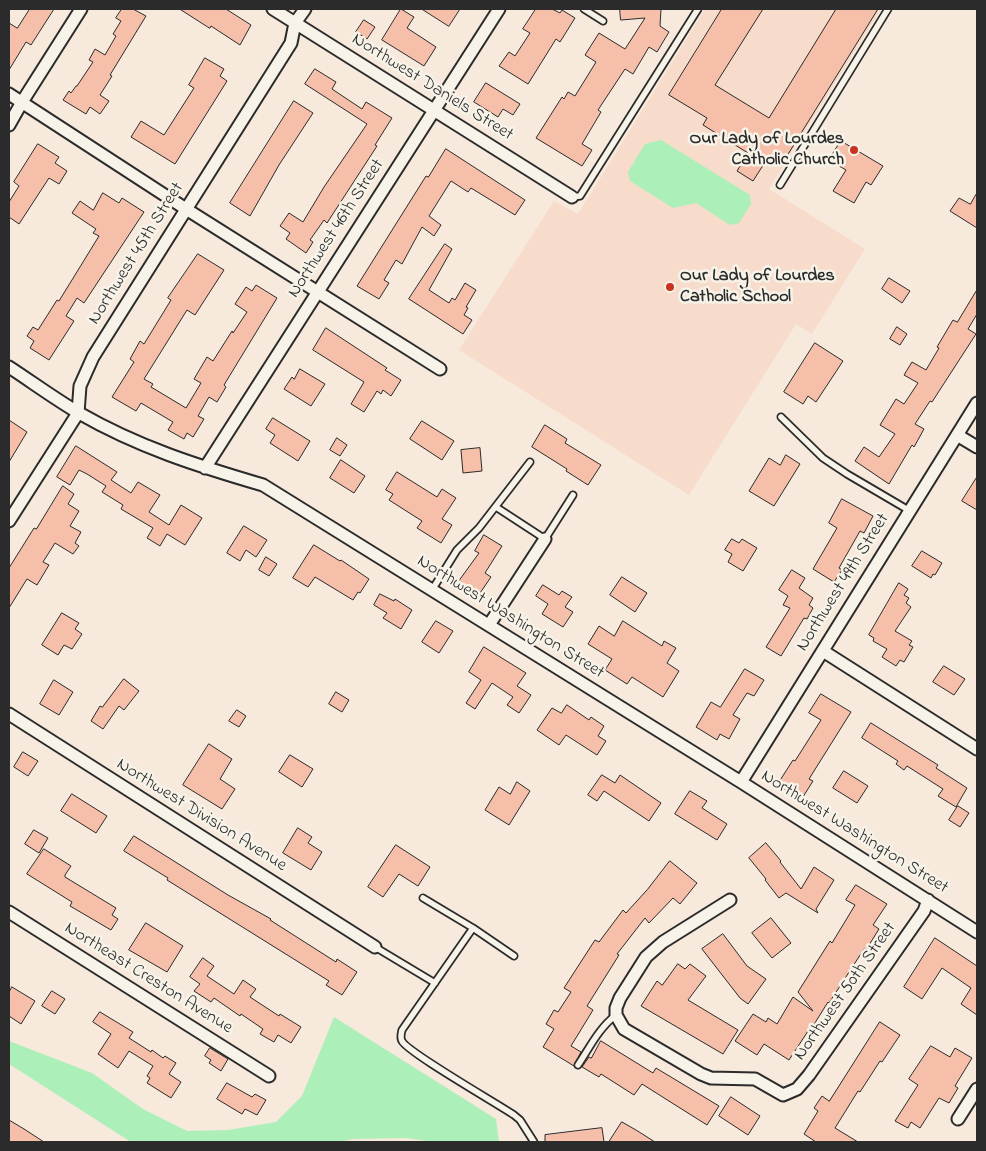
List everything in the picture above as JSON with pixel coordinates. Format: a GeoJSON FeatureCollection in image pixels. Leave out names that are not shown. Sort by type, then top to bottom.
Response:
{"type":"FeatureCollection","features":[{"type":"Feature","properties":{"kind":"street"},"geometry":{"type":"LineString","coordinates":[[9,125],[81,9]]}},
{"type":"Feature","properties":{"kind":"street","name":"Northwest Daniels Street"},"geometry":{"type":"LineString","coordinates":[[273,9],[572,197]]}},
{"type":"Feature","properties":{"kind":"street","name":"Northwest 45th Street"},"geometry":{"type":"LineString","coordinates":[[9,521],[78,413],[80,386],[93,356],[291,43],[295,23],[304,9]]}},
{"type":"Feature","properties":{"kind":"street","name":"Northwest 46th Street"},"geometry":{"type":"LineString","coordinates":[[205,468],[499,9]]}},
{"type":"Feature","properties":{"kind":"street"},"geometry":{"type":"LineString","coordinates":[[9,94],[186,209],[440,368]]}},
{"type":"Feature","properties":{"kind":"street","name":"Northwest Washington Street"},"geometry":{"type":"LineString","coordinates":[[9,367],[78,413],[120,435],[165,455],[263,484],[741,782],[977,932]]}},
{"type":"Feature","properties":{"kind":"street","name":"Northwest 49th Street"},"geometry":{"type":"LineString","coordinates":[[741,782],[977,403]]}},
{"type":"Feature","properties":{"kind":"street"},"geometry":{"type":"LineString","coordinates":[[957,435],[977,447]]}},
{"type":"Feature","properties":{"kind":"street"},"geometry":{"type":"LineString","coordinates":[[489,625],[545,540]]}},
{"type":"Feature","properties":{"kind":"street"},"geometry":{"type":"LineString","coordinates":[[823,651],[977,748]]}},
{"type":"Feature","properties":{"kind":"street","name":"Northwest Division Avenue"},"geometry":{"type":"LineString","coordinates":[[9,714],[375,946]]}},
{"type":"Feature","properties":{"kind":"street"},"geometry":{"type":"LineString","coordinates":[[616,1015],[616,1008],[620,998],[646,957],[663,942],[730,900]]}},
{"type":"Feature","properties":{"kind":"street","name":"Northwest 50th Street"},"geometry":{"type":"LineString","coordinates":[[616,1015],[624,1029],[701,1074],[711,1078],[755,1079],[783,1095],[797,1089],[810,1075],[924,911],[928,900]]}},
{"type":"Feature","properties":{"kind":"street","name":"Northeast Creston Avenue"},"geometry":{"type":"LineString","coordinates":[[9,912],[269,1076]]}},
{"type":"Feature","properties":{"kind":"street"},"geometry":{"type":"LineString","coordinates":[[958,1119],[977,1089]]}},
{"type":"Feature","properties":{"kind":"lane"},"geometry":{"type":"LineString","coordinates":[[584,9],[603,21]]}},
{"type":"Feature","properties":{"kind":"lane"},"geometry":{"type":"LineString","coordinates":[[572,197],[580,196],[698,9]]}},
{"type":"Feature","properties":{"kind":"lane"},"geometry":{"type":"LineString","coordinates":[[780,186],[888,9]]}},
{"type":"Feature","properties":{"kind":"lane"},"geometry":{"type":"LineString","coordinates":[[782,417],[823,458],[910,511]]}},
{"type":"Feature","properties":{"kind":"lane"},"geometry":{"type":"LineString","coordinates":[[432,590],[457,550],[480,528],[530,462]]}},
{"type":"Feature","properties":{"kind":"lane"},"geometry":{"type":"LineString","coordinates":[[496,507],[545,540],[573,495]]}},
{"type":"Feature","properties":{"kind":"lane"},"geometry":{"type":"LineString","coordinates":[[423,898],[473,928],[514,956]]}},
{"type":"Feature","properties":{"kind":"lane"},"geometry":{"type":"LineString","coordinates":[[473,928],[402,1030],[400,1036],[407,1048],[514,1115],[520,1120],[534,1142]]}},
{"type":"Feature","properties":{"kind":"lane"},"geometry":{"type":"LineString","coordinates":[[375,946],[435,983]]}},
{"type":"Feature","properties":{"kind":"lane"},"geometry":{"type":"LineString","coordinates":[[578,1065],[600,1031],[616,1015]]}},
{"type":"Feature","properties":{"kind":"shaded area","name":"Our Lady of Lourdes Catholic School"},"geometry":{"type":"Polygon","coordinates":[[[705,9],[881,9],[769,189],[865,249],[812,334],[796,324],[689,495],[459,350],[554,201],[578,214],[705,9]]]}},
{"type":"Feature","properties":{"kind":"green space"},"geometry":{"type":"Polygon","coordinates":[[[661,140],[750,195],[751,204],[739,223],[730,225],[696,203],[673,208],[630,181],[628,172],[645,144],[661,140]]]}},
{"type":"Feature","properties":{"kind":"green space"},"geometry":{"type":"Polygon","coordinates":[[[334,1017],[496,1119],[499,1142],[434,1142],[406,1138],[353,1139],[338,1142],[131,1142],[9,1064],[9,1041],[92,1073],[143,1109],[187,1131],[228,1130],[276,1122],[302,1096],[334,1017]]]}},
{"type":"Feature","properties":{"kind":"building"},"geometry":{"type":"Polygon","coordinates":[[[30,9],[54,9],[31,45],[26,42],[9,70],[9,23],[17,28],[30,9]]]}},
{"type":"Feature","properties":{"kind":"building"},"geometry":{"type":"Polygon","coordinates":[[[122,9],[133,9],[146,16],[100,95],[109,101],[100,114],[90,107],[86,114],[63,100],[69,91],[71,93],[77,86],[93,62],[89,60],[95,49],[105,55],[116,36],[113,34],[121,21],[116,18],[122,9]]]}},
{"type":"Feature","properties":{"kind":"building"},"geometry":{"type":"Polygon","coordinates":[[[180,9],[226,9],[251,25],[240,45],[180,9]]]}},
{"type":"Feature","properties":{"kind":"building"},"geometry":{"type":"Polygon","coordinates":[[[401,9],[414,17],[407,28],[436,47],[424,66],[382,40],[401,9]]]}},
{"type":"Feature","properties":{"kind":"building"},"geometry":{"type":"Polygon","coordinates":[[[422,9],[460,9],[449,26],[422,9]]]}},
{"type":"Feature","properties":{"kind":"building"},"geometry":{"type":"Polygon","coordinates":[[[536,9],[552,9],[560,13],[562,10],[575,18],[560,42],[556,39],[528,84],[499,66],[509,52],[515,56],[530,33],[523,29],[536,9]]]}},
{"type":"Feature","properties":{"kind":"building"},"geometry":{"type":"Polygon","coordinates":[[[620,9],[661,9],[660,26],[669,32],[657,52],[649,47],[633,74],[625,69],[598,110],[601,112],[582,144],[592,150],[582,166],[536,138],[562,97],[564,99],[568,92],[575,96],[596,62],[585,55],[599,33],[625,49],[645,18],[621,20],[620,9]]]}},
{"type":"Feature","properties":{"kind":"building"},"geometry":{"type":"Polygon","coordinates":[[[722,9],[763,9],[715,85],[769,118],[836,9],[878,9],[782,164],[769,156],[753,181],[737,171],[748,153],[703,125],[707,118],[669,95],[722,9]]]}},
{"type":"Feature","properties":{"kind":"building"},"geometry":{"type":"Polygon","coordinates":[[[364,20],[375,27],[367,39],[356,32],[364,20]]]}},
{"type":"Feature","properties":{"kind":"building"},"geometry":{"type":"Polygon","coordinates":[[[205,58],[224,69],[220,76],[227,81],[175,164],[131,137],[141,121],[164,135],[194,88],[189,85],[205,58]]]}},
{"type":"Feature","properties":{"kind":"building"},"geometry":{"type":"Polygon","coordinates":[[[315,69],[336,82],[332,89],[362,109],[366,102],[392,118],[375,145],[377,146],[327,223],[324,220],[310,240],[313,242],[306,253],[286,239],[290,233],[280,226],[289,213],[303,222],[324,187],[367,124],[305,84],[315,69]]]}},
{"type":"Feature","properties":{"kind":"building"},"geometry":{"type":"Polygon","coordinates":[[[486,83],[520,104],[513,115],[503,109],[498,117],[474,102],[486,83]]]}},
{"type":"Feature","properties":{"kind":"building"},"geometry":{"type":"Polygon","coordinates":[[[294,101],[313,113],[279,165],[250,216],[230,203],[294,101]]]}},
{"type":"Feature","properties":{"kind":"building"},"geometry":{"type":"Polygon","coordinates":[[[841,141],[883,166],[871,185],[866,182],[854,203],[833,191],[846,170],[829,160],[841,141]]]}},
{"type":"Feature","properties":{"kind":"building"},"geometry":{"type":"Polygon","coordinates":[[[38,144],[59,157],[55,163],[67,171],[59,184],[49,178],[19,224],[9,217],[9,202],[19,186],[14,182],[38,144]]]}},
{"type":"Feature","properties":{"kind":"building"},"geometry":{"type":"Polygon","coordinates":[[[446,149],[525,200],[515,215],[471,188],[468,192],[451,181],[429,216],[441,225],[434,236],[422,227],[402,264],[396,260],[384,280],[389,283],[379,299],[357,286],[426,176],[428,177],[446,149]]]}},
{"type":"Feature","properties":{"kind":"building"},"geometry":{"type":"Polygon","coordinates":[[[103,193],[119,203],[122,198],[144,212],[84,303],[77,298],[66,316],[74,321],[49,360],[30,348],[34,341],[27,336],[33,327],[38,330],[57,300],[59,301],[99,236],[93,233],[96,229],[72,213],[80,201],[93,210],[103,193]]]}},
{"type":"Feature","properties":{"kind":"building"},"geometry":{"type":"Polygon","coordinates":[[[977,193],[977,228],[950,211],[959,198],[970,204],[977,193]]]}},
{"type":"Feature","properties":{"kind":"building"},"geometry":{"type":"Polygon","coordinates":[[[445,244],[452,249],[429,290],[449,303],[452,298],[455,300],[465,283],[476,290],[466,307],[468,308],[464,315],[472,320],[463,334],[409,299],[445,244]]]}},
{"type":"Feature","properties":{"kind":"building"},"geometry":{"type":"Polygon","coordinates":[[[198,254],[224,270],[195,315],[187,310],[144,379],[153,384],[151,387],[186,408],[201,383],[194,379],[207,357],[213,361],[247,312],[235,304],[246,287],[252,291],[256,285],[277,298],[224,385],[226,387],[217,402],[209,397],[198,416],[204,419],[193,437],[187,433],[184,439],[168,430],[173,422],[141,403],[136,411],[112,397],[134,362],[130,359],[140,341],[144,344],[171,300],[168,298],[198,254]]]}},
{"type":"Feature","properties":{"kind":"building"},"geometry":{"type":"Polygon","coordinates":[[[889,278],[910,291],[902,303],[882,289],[889,278]]]}},
{"type":"Feature","properties":{"kind":"building"},"geometry":{"type":"Polygon","coordinates":[[[977,290],[977,314],[968,329],[976,334],[932,402],[930,401],[915,424],[924,429],[914,447],[912,445],[889,484],[855,461],[864,447],[879,457],[895,434],[880,425],[896,399],[904,404],[918,383],[904,375],[912,362],[926,370],[953,320],[957,322],[977,290]]]}},
{"type":"Feature","properties":{"kind":"building"},"geometry":{"type":"Polygon","coordinates":[[[897,327],[907,334],[900,345],[890,339],[897,327]]]}},
{"type":"Feature","properties":{"kind":"building"},"geometry":{"type":"Polygon","coordinates":[[[326,328],[387,368],[385,370],[401,380],[391,396],[383,390],[381,394],[377,391],[364,412],[351,404],[364,382],[313,350],[326,328]]]}},
{"type":"Feature","properties":{"kind":"building"},"geometry":{"type":"Polygon","coordinates":[[[815,343],[843,361],[816,402],[808,396],[803,404],[784,392],[815,343]]]}},
{"type":"Feature","properties":{"kind":"building"},"geometry":{"type":"Polygon","coordinates":[[[300,369],[325,384],[311,406],[284,389],[292,377],[294,379],[300,369]]]}},
{"type":"Feature","properties":{"kind":"building"},"geometry":{"type":"Polygon","coordinates":[[[273,418],[310,441],[298,461],[270,443],[275,435],[266,429],[273,418]]]}},
{"type":"Feature","properties":{"kind":"building"},"geometry":{"type":"Polygon","coordinates":[[[9,420],[27,432],[9,462],[9,420]]]}},
{"type":"Feature","properties":{"kind":"building"},"geometry":{"type":"Polygon","coordinates":[[[422,421],[454,441],[442,460],[410,439],[422,421]]]}},
{"type":"Feature","properties":{"kind":"building"},"geometry":{"type":"Polygon","coordinates":[[[545,425],[567,439],[565,443],[601,465],[588,485],[532,447],[545,425]]]}},
{"type":"Feature","properties":{"kind":"building"},"geometry":{"type":"Polygon","coordinates":[[[337,438],[347,445],[340,456],[330,450],[337,438]]]}},
{"type":"Feature","properties":{"kind":"building"},"geometry":{"type":"Polygon","coordinates":[[[76,446],[117,472],[111,480],[131,493],[138,482],[160,495],[149,512],[169,525],[181,505],[202,518],[185,545],[167,534],[160,546],[147,538],[153,528],[121,509],[123,505],[102,492],[106,486],[87,474],[79,470],[70,485],[57,477],[76,446]]]}},
{"type":"Feature","properties":{"kind":"building"},"geometry":{"type":"Polygon","coordinates":[[[480,448],[482,471],[463,473],[461,450],[480,448]]]}},
{"type":"Feature","properties":{"kind":"building"},"geometry":{"type":"Polygon","coordinates":[[[786,455],[800,464],[774,506],[749,491],[769,458],[780,465],[786,455]]]}},
{"type":"Feature","properties":{"kind":"building"},"geometry":{"type":"Polygon","coordinates":[[[341,460],[365,476],[354,493],[330,478],[341,460]]]}},
{"type":"Feature","properties":{"kind":"building"},"geometry":{"type":"Polygon","coordinates":[[[397,472],[437,497],[442,489],[456,498],[442,519],[452,525],[441,543],[417,528],[422,521],[389,500],[393,494],[386,490],[397,472]]]}},
{"type":"Feature","properties":{"kind":"building"},"geometry":{"type":"Polygon","coordinates":[[[977,477],[977,510],[962,501],[977,477]]]}},
{"type":"Feature","properties":{"kind":"building"},"geometry":{"type":"Polygon","coordinates":[[[63,486],[74,494],[68,504],[79,511],[70,526],[81,532],[75,543],[79,546],[73,554],[55,543],[43,562],[49,565],[37,585],[27,579],[9,608],[9,568],[63,486]]]}},
{"type":"Feature","properties":{"kind":"building"},"geometry":{"type":"Polygon","coordinates":[[[842,499],[873,516],[864,533],[860,531],[839,568],[842,570],[834,582],[813,569],[837,528],[829,523],[842,499]]]}},
{"type":"Feature","properties":{"kind":"building"},"geometry":{"type":"Polygon","coordinates":[[[244,526],[267,540],[256,557],[246,550],[240,561],[227,553],[244,526]]]}},
{"type":"Feature","properties":{"kind":"building"},"geometry":{"type":"Polygon","coordinates":[[[484,535],[502,546],[485,573],[491,577],[478,596],[458,582],[479,553],[475,551],[484,535]]]}},
{"type":"Feature","properties":{"kind":"building"},"geometry":{"type":"Polygon","coordinates":[[[732,539],[739,543],[742,539],[757,548],[743,571],[728,562],[732,554],[725,550],[732,539]]]}},
{"type":"Feature","properties":{"kind":"building"},"geometry":{"type":"Polygon","coordinates":[[[314,545],[369,579],[353,600],[315,577],[308,587],[293,578],[314,545]]]}},
{"type":"Feature","properties":{"kind":"building"},"geometry":{"type":"Polygon","coordinates":[[[922,551],[942,563],[931,578],[912,566],[922,551]]]}},
{"type":"Feature","properties":{"kind":"building"},"geometry":{"type":"Polygon","coordinates":[[[266,557],[277,564],[269,576],[259,570],[266,557]]]}},
{"type":"Feature","properties":{"kind":"building"},"geometry":{"type":"Polygon","coordinates":[[[792,570],[805,578],[799,588],[813,598],[809,605],[813,608],[807,619],[804,618],[781,656],[766,647],[790,608],[783,605],[788,596],[779,590],[792,570]]]}},
{"type":"Feature","properties":{"kind":"building"},"geometry":{"type":"Polygon","coordinates":[[[622,577],[647,593],[635,612],[610,595],[622,577]]]}},
{"type":"Feature","properties":{"kind":"building"},"geometry":{"type":"Polygon","coordinates":[[[899,583],[908,589],[904,595],[909,598],[906,603],[911,607],[895,631],[912,641],[909,645],[913,647],[904,662],[900,660],[896,666],[882,657],[887,649],[873,641],[874,638],[869,635],[899,583]]]}},
{"type":"Feature","properties":{"kind":"building"},"geometry":{"type":"Polygon","coordinates":[[[543,585],[559,595],[562,591],[572,597],[565,607],[573,612],[563,627],[542,614],[548,604],[536,596],[543,585]]]}},
{"type":"Feature","properties":{"kind":"building"},"geometry":{"type":"Polygon","coordinates":[[[380,594],[394,601],[395,599],[412,610],[401,629],[383,618],[387,613],[374,605],[380,594]]]}},
{"type":"Feature","properties":{"kind":"building"},"geometry":{"type":"Polygon","coordinates":[[[62,613],[79,623],[75,629],[82,634],[72,649],[64,645],[58,655],[42,645],[62,613]]]}},
{"type":"Feature","properties":{"kind":"building"},"geometry":{"type":"Polygon","coordinates":[[[436,621],[453,631],[439,653],[422,642],[436,621]]]}},
{"type":"Feature","properties":{"kind":"building"},"geometry":{"type":"Polygon","coordinates":[[[623,621],[662,646],[664,641],[676,648],[667,663],[679,671],[663,697],[632,677],[627,684],[605,670],[612,659],[588,644],[599,626],[614,636],[623,621]]]}},
{"type":"Feature","properties":{"kind":"building"},"geometry":{"type":"Polygon","coordinates":[[[484,647],[526,673],[517,686],[531,695],[519,713],[507,705],[513,697],[492,683],[475,709],[466,703],[481,680],[469,672],[484,647]]]}},
{"type":"Feature","properties":{"kind":"building"},"geometry":{"type":"Polygon","coordinates":[[[944,666],[965,679],[954,695],[933,682],[944,666]]]}},
{"type":"Feature","properties":{"kind":"building"},"geometry":{"type":"Polygon","coordinates":[[[745,669],[764,680],[754,696],[747,693],[733,715],[740,719],[729,739],[720,734],[717,740],[696,727],[711,702],[720,707],[745,669]]]}},
{"type":"Feature","properties":{"kind":"building"},"geometry":{"type":"Polygon","coordinates":[[[124,679],[139,691],[124,710],[119,706],[103,729],[91,721],[100,706],[102,707],[124,679]]]}},
{"type":"Feature","properties":{"kind":"building"},"geometry":{"type":"Polygon","coordinates":[[[54,680],[73,692],[59,715],[40,704],[54,680]]]}},
{"type":"Feature","properties":{"kind":"building"},"geometry":{"type":"Polygon","coordinates":[[[336,692],[349,700],[342,712],[329,704],[336,692]]]}},
{"type":"Feature","properties":{"kind":"building"},"geometry":{"type":"Polygon","coordinates":[[[821,694],[851,712],[809,779],[813,781],[801,800],[777,785],[821,720],[809,713],[821,694]]]}},
{"type":"Feature","properties":{"kind":"building"},"geometry":{"type":"Polygon","coordinates":[[[567,705],[589,720],[591,717],[604,726],[598,736],[606,741],[597,755],[566,735],[559,745],[537,730],[552,708],[561,713],[567,705]]]}},
{"type":"Feature","properties":{"kind":"building"},"geometry":{"type":"Polygon","coordinates":[[[237,710],[246,716],[239,727],[229,721],[237,710]]]}},
{"type":"Feature","properties":{"kind":"building"},"geometry":{"type":"Polygon","coordinates":[[[871,723],[938,765],[936,768],[967,788],[956,807],[938,796],[943,789],[907,766],[904,770],[896,764],[898,761],[862,738],[871,723]]]}},
{"type":"Feature","properties":{"kind":"building"},"geometry":{"type":"Polygon","coordinates":[[[209,744],[232,759],[220,779],[235,789],[222,809],[183,785],[209,744]]]}},
{"type":"Feature","properties":{"kind":"building"},"geometry":{"type":"Polygon","coordinates":[[[23,752],[38,761],[28,776],[14,767],[23,752]]]}},
{"type":"Feature","properties":{"kind":"building"},"geometry":{"type":"Polygon","coordinates":[[[290,755],[313,769],[302,787],[279,772],[290,755]]]}},
{"type":"Feature","properties":{"kind":"building"},"geometry":{"type":"Polygon","coordinates":[[[844,771],[868,786],[857,803],[833,788],[844,771]]]}},
{"type":"Feature","properties":{"kind":"building"},"geometry":{"type":"Polygon","coordinates":[[[602,775],[615,783],[620,775],[661,803],[649,821],[604,791],[597,801],[588,795],[602,775]]]}},
{"type":"Feature","properties":{"kind":"building"},"geometry":{"type":"Polygon","coordinates":[[[517,782],[530,791],[509,825],[485,810],[499,787],[510,794],[517,782]]]}},
{"type":"Feature","properties":{"kind":"building"},"geometry":{"type":"Polygon","coordinates":[[[690,791],[707,801],[702,808],[727,824],[717,840],[675,814],[690,791]]]}},
{"type":"Feature","properties":{"kind":"building"},"geometry":{"type":"Polygon","coordinates":[[[72,794],[107,816],[96,833],[61,811],[72,794]]]}},
{"type":"Feature","properties":{"kind":"building"},"geometry":{"type":"Polygon","coordinates":[[[958,806],[969,813],[960,827],[949,820],[958,806]]]}},
{"type":"Feature","properties":{"kind":"building"},"geometry":{"type":"Polygon","coordinates":[[[298,828],[312,837],[308,843],[322,852],[311,870],[283,853],[298,828]]]}},
{"type":"Feature","properties":{"kind":"building"},"geometry":{"type":"Polygon","coordinates":[[[34,830],[48,838],[39,853],[25,844],[34,830]]]}},
{"type":"Feature","properties":{"kind":"building"},"geometry":{"type":"Polygon","coordinates":[[[134,836],[228,895],[271,919],[336,962],[337,959],[357,972],[342,995],[326,985],[329,981],[124,851],[134,836]]]}},
{"type":"Feature","properties":{"kind":"building"},"geometry":{"type":"Polygon","coordinates":[[[766,843],[801,889],[814,867],[834,880],[816,909],[818,913],[786,893],[779,898],[765,880],[749,858],[766,843]]]}},
{"type":"Feature","properties":{"kind":"building"},"geometry":{"type":"Polygon","coordinates":[[[396,845],[430,867],[418,886],[399,874],[383,897],[368,887],[396,845]]]}},
{"type":"Feature","properties":{"kind":"building"},"geometry":{"type":"Polygon","coordinates":[[[44,849],[71,866],[65,877],[116,908],[112,915],[118,919],[111,930],[70,906],[72,902],[27,874],[44,849]]]}},
{"type":"Feature","properties":{"kind":"building"},"geometry":{"type":"Polygon","coordinates":[[[670,861],[697,883],[680,904],[673,898],[649,923],[645,918],[617,954],[619,955],[587,1006],[593,1010],[571,1046],[581,1052],[574,1066],[543,1047],[554,1029],[546,1024],[554,1010],[558,1012],[571,992],[564,988],[595,940],[599,942],[623,910],[626,913],[670,861]]]}},
{"type":"Feature","properties":{"kind":"building"},"geometry":{"type":"Polygon","coordinates":[[[856,885],[887,904],[873,925],[879,929],[789,1060],[764,1044],[757,1055],[735,1041],[753,1014],[766,1022],[768,1018],[777,1024],[793,997],[813,1011],[798,992],[830,941],[832,943],[855,905],[846,900],[856,885]]]}},
{"type":"Feature","properties":{"kind":"building"},"geometry":{"type":"Polygon","coordinates":[[[771,918],[791,943],[772,958],[752,933],[771,918]]]}},
{"type":"Feature","properties":{"kind":"building"},"geometry":{"type":"Polygon","coordinates":[[[146,923],[183,946],[167,972],[129,950],[146,923]]]}},
{"type":"Feature","properties":{"kind":"building"},"geometry":{"type":"Polygon","coordinates":[[[723,934],[747,966],[766,979],[748,1004],[740,998],[702,949],[723,934]]]}},
{"type":"Feature","properties":{"kind":"building"},"geometry":{"type":"Polygon","coordinates":[[[935,938],[977,966],[977,1015],[961,1004],[971,988],[942,968],[922,999],[904,987],[935,938]]]}},
{"type":"Feature","properties":{"kind":"building"},"geometry":{"type":"Polygon","coordinates":[[[203,958],[214,966],[207,976],[234,994],[243,980],[256,989],[250,997],[279,1016],[280,1014],[301,1027],[291,1043],[278,1035],[274,1042],[260,1034],[263,1029],[241,1014],[240,1016],[214,998],[211,1002],[194,991],[200,984],[190,977],[203,958]]]}},
{"type":"Feature","properties":{"kind":"building"},"geometry":{"type":"Polygon","coordinates":[[[678,964],[685,969],[690,964],[706,976],[688,1000],[738,1030],[723,1054],[641,1006],[657,981],[662,985],[678,964]]]}},
{"type":"Feature","properties":{"kind":"building"},"geometry":{"type":"Polygon","coordinates":[[[12,987],[35,1001],[21,1024],[9,1016],[9,993],[12,987]]]}},
{"type":"Feature","properties":{"kind":"building"},"geometry":{"type":"Polygon","coordinates":[[[52,991],[65,999],[55,1014],[42,1006],[52,991]]]}},
{"type":"Feature","properties":{"kind":"building"},"geometry":{"type":"Polygon","coordinates":[[[100,1012],[133,1032],[129,1038],[151,1052],[152,1050],[163,1058],[165,1056],[176,1063],[169,1074],[181,1082],[171,1098],[147,1083],[150,1078],[147,1076],[153,1066],[129,1051],[118,1068],[98,1054],[111,1034],[93,1022],[100,1012]]]}},
{"type":"Feature","properties":{"kind":"building"},"geometry":{"type":"Polygon","coordinates":[[[880,1022],[900,1035],[860,1092],[858,1091],[835,1128],[858,1142],[816,1142],[804,1134],[818,1111],[814,1108],[822,1096],[829,1101],[880,1022]]]}},
{"type":"Feature","properties":{"kind":"building"},"geometry":{"type":"Polygon","coordinates":[[[601,1041],[653,1073],[656,1068],[719,1106],[707,1125],[642,1084],[634,1095],[601,1074],[599,1077],[582,1067],[589,1057],[591,1058],[601,1041]]]}},
{"type":"Feature","properties":{"kind":"building"},"geometry":{"type":"Polygon","coordinates":[[[931,1046],[950,1057],[955,1048],[972,1058],[955,1086],[958,1088],[949,1103],[939,1098],[920,1128],[911,1122],[908,1128],[895,1121],[918,1085],[909,1079],[931,1046]]]}},
{"type":"Feature","properties":{"kind":"building"},"geometry":{"type":"Polygon","coordinates":[[[210,1048],[228,1059],[221,1071],[209,1063],[211,1060],[205,1056],[210,1048]]]}},
{"type":"Feature","properties":{"kind":"building"},"geometry":{"type":"Polygon","coordinates":[[[227,1083],[252,1097],[255,1094],[266,1100],[257,1115],[245,1109],[242,1114],[217,1099],[227,1083]]]}},
{"type":"Feature","properties":{"kind":"building"},"geometry":{"type":"Polygon","coordinates":[[[731,1097],[760,1116],[748,1135],[719,1116],[731,1097]]]}},
{"type":"Feature","properties":{"kind":"building"},"geometry":{"type":"Polygon","coordinates":[[[9,1120],[24,1129],[44,1142],[9,1142],[9,1120]]]}},
{"type":"Feature","properties":{"kind":"building"},"geometry":{"type":"Polygon","coordinates":[[[622,1122],[636,1130],[655,1142],[609,1142],[622,1122]]]}},
{"type":"Feature","properties":{"kind":"building"},"geometry":{"type":"Polygon","coordinates":[[[602,1128],[604,1142],[545,1142],[545,1135],[602,1128]]]}},
{"type":"Feature","properties":{"kind":"place","name":"Our Lady of Lourdes Catholic Church"},"geometry":{"type":"Point","coordinates":[854,150]}},
{"type":"Feature","properties":{"kind":"place","name":"Our Lady of Lourdes Catholic School"},"geometry":{"type":"Point","coordinates":[670,287]}}]}
